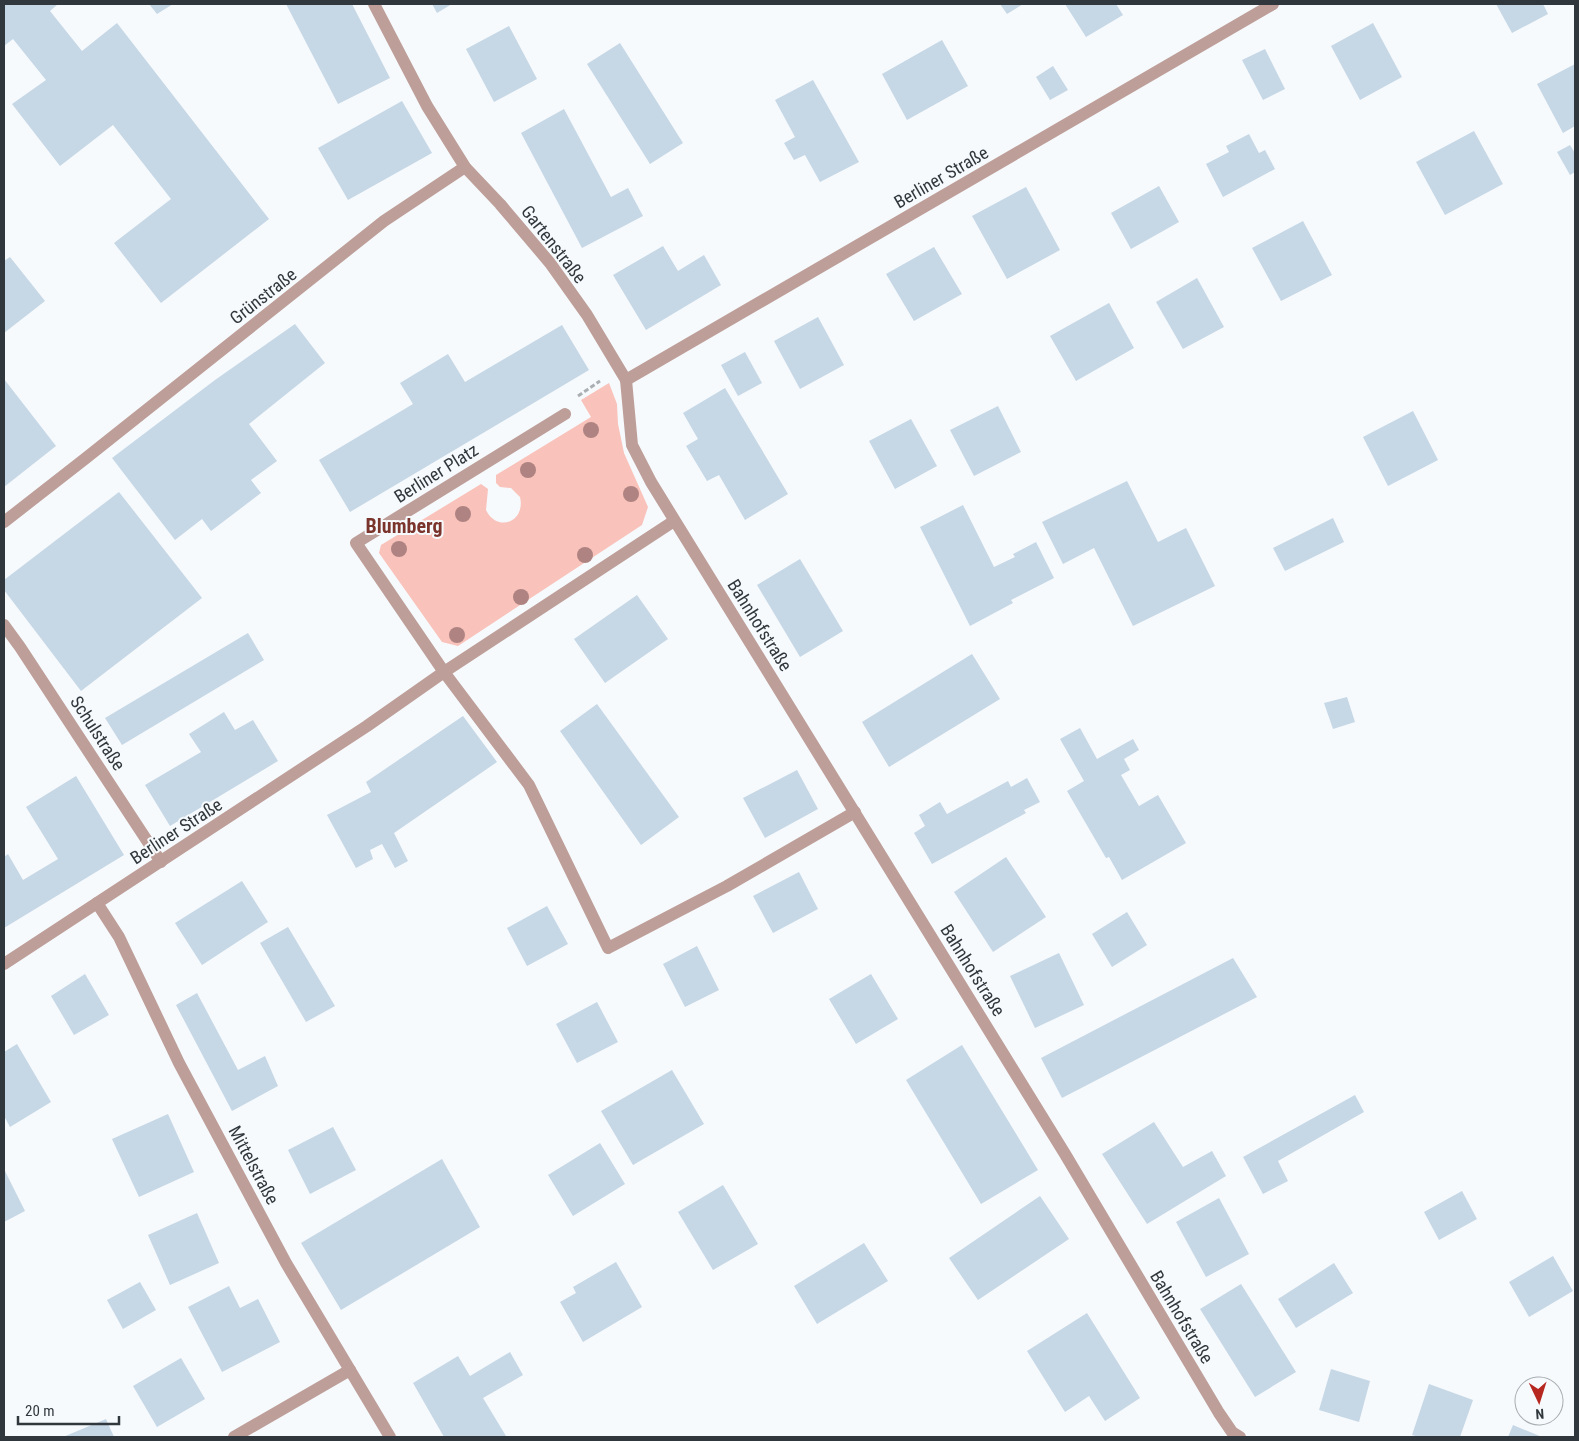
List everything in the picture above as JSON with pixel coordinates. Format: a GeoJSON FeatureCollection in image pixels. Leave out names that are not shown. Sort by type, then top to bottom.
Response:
{"type":"FeatureCollection","features":[{"type":"Feature","properties":{"kind":"street","name":"Gartenstraße"},"geometry":{"type":"LineString","coordinates":[[374,4],[427,106],[465,167],[500,204],[550,263],[586,315],[626,380],[632,445],[674,521]]}},
{"type":"Feature","properties":{"kind":"street","name":"Berliner Straße"},"geometry":{"type":"LineString","coordinates":[[626,380],[1273,4]]}},
{"type":"Feature","properties":{"kind":"street","name":"Grünstraße"},"geometry":{"type":"LineString","coordinates":[[4,522],[384,221],[465,167]]}},
{"type":"Feature","properties":{"kind":"street","name":"Berliner Platz"},"geometry":{"type":"LineString","coordinates":[[444,672],[356,543],[564,414]]}},
{"type":"Feature","properties":{"kind":"street"},"geometry":{"type":"LineString","coordinates":[[674,521],[444,672],[529,785],[608,948],[728,886],[855,812]]}},
{"type":"Feature","properties":{"kind":"street","name":"Bahnhofstraße"},"geometry":{"type":"LineString","coordinates":[[674,521],[1065,1154],[1232,1436]]}},
{"type":"Feature","properties":{"kind":"street","name":"Schulstraße"},"geometry":{"type":"LineString","coordinates":[[4,625],[161,862]]}},
{"type":"Feature","properties":{"kind":"street","name":"Berliner Straße"},"geometry":{"type":"LineString","coordinates":[[4,964],[367,726],[444,672]]}},
{"type":"Feature","properties":{"kind":"street","name":"Mittelstraße"},"geometry":{"type":"LineString","coordinates":[[97,903],[118,937],[180,1063],[286,1263],[390,1437]]}},
{"type":"Feature","properties":{"kind":"street"},"geometry":{"type":"LineString","coordinates":[[234,1437],[350,1370]]}},
{"type":"Feature","properties":{"kind":"path"},"geometry":{"type":"LineString","coordinates":[[564,414],[567,403],[602,380],[626,380]]}},
{"type":"Feature","properties":{"kind":"shaded area"},"geometry":{"type":"Polygon","coordinates":[[[609,383],[617,404],[618,424],[624,453],[648,507],[642,525],[458,646],[442,642],[379,553],[381,545],[481,484],[488,489],[486,510],[491,517],[503,523],[515,518],[521,506],[520,497],[511,488],[500,487],[496,483],[496,475],[591,417],[581,400],[609,383]]]}},
{"type":"Feature","properties":{"kind":"building"},"geometry":{"type":"Polygon","coordinates":[[[4,4],[58,4],[50,11],[82,51],[117,23],[269,219],[161,303],[114,243],[171,199],[113,125],[60,166],[12,104],[46,80],[13,39],[4,46],[4,4]]]}},
{"type":"Feature","properties":{"kind":"building"},"geometry":{"type":"Polygon","coordinates":[[[149,4],[173,4],[157,14],[149,4]]]}},
{"type":"Feature","properties":{"kind":"building"},"geometry":{"type":"Polygon","coordinates":[[[286,4],[352,4],[390,78],[338,104],[286,4]]]}},
{"type":"Feature","properties":{"kind":"building"},"geometry":{"type":"Polygon","coordinates":[[[432,4],[452,4],[437,13],[432,4]]]}},
{"type":"Feature","properties":{"kind":"building"},"geometry":{"type":"Polygon","coordinates":[[[1000,4],[1023,4],[1007,14],[1000,4]]]}},
{"type":"Feature","properties":{"kind":"building"},"geometry":{"type":"Polygon","coordinates":[[[1065,4],[1116,4],[1123,15],[1086,37],[1065,4]]]}},
{"type":"Feature","properties":{"kind":"building"},"geometry":{"type":"Polygon","coordinates":[[[1496,4],[1543,4],[1548,14],[1512,33],[1496,4]]]}},
{"type":"Feature","properties":{"kind":"building"},"geometry":{"type":"Polygon","coordinates":[[[1373,23],[1402,77],[1360,100],[1331,46],[1373,23]]]}},
{"type":"Feature","properties":{"kind":"building"},"geometry":{"type":"Polygon","coordinates":[[[509,26],[537,79],[494,102],[466,49],[509,26]]]}},
{"type":"Feature","properties":{"kind":"building"},"geometry":{"type":"Polygon","coordinates":[[[942,40],[968,86],[907,120],[882,74],[942,40]]]}},
{"type":"Feature","properties":{"kind":"building"},"geometry":{"type":"Polygon","coordinates":[[[620,43],[683,143],[650,164],[587,64],[620,43]]]}},
{"type":"Feature","properties":{"kind":"building"},"geometry":{"type":"Polygon","coordinates":[[[1265,49],[1285,89],[1263,100],[1242,60],[1265,49]]]}},
{"type":"Feature","properties":{"kind":"building"},"geometry":{"type":"Polygon","coordinates":[[[1575,64],[1575,126],[1563,133],[1537,84],[1575,64]]]}},
{"type":"Feature","properties":{"kind":"building"},"geometry":{"type":"Polygon","coordinates":[[[1053,66],[1068,90],[1050,100],[1036,77],[1053,66]]]}},
{"type":"Feature","properties":{"kind":"building"},"geometry":{"type":"Polygon","coordinates":[[[813,80],[859,162],[820,182],[805,155],[794,160],[784,143],[795,137],[775,100],[813,80]]]}},
{"type":"Feature","properties":{"kind":"building"},"geometry":{"type":"Polygon","coordinates":[[[402,101],[432,153],[348,200],[318,148],[402,101]]]}},
{"type":"Feature","properties":{"kind":"building"},"geometry":{"type":"Polygon","coordinates":[[[564,109],[611,197],[628,188],[643,216],[582,248],[521,133],[564,109]]]}},
{"type":"Feature","properties":{"kind":"building"},"geometry":{"type":"Polygon","coordinates":[[[1474,131],[1503,184],[1445,215],[1416,162],[1474,131]]]}},
{"type":"Feature","properties":{"kind":"building"},"geometry":{"type":"Polygon","coordinates":[[[1249,134],[1259,153],[1265,150],[1275,169],[1223,197],[1206,164],[1229,152],[1226,146],[1249,134]]]}},
{"type":"Feature","properties":{"kind":"building"},"geometry":{"type":"Polygon","coordinates":[[[1570,145],[1575,153],[1575,172],[1570,175],[1557,152],[1570,145]]]}},
{"type":"Feature","properties":{"kind":"building"},"geometry":{"type":"Polygon","coordinates":[[[1159,186],[1179,222],[1131,249],[1111,213],[1159,186]]]}},
{"type":"Feature","properties":{"kind":"building"},"geometry":{"type":"Polygon","coordinates":[[[1026,187],[1060,250],[1007,279],[972,216],[1026,187]]]}},
{"type":"Feature","properties":{"kind":"building"},"geometry":{"type":"Polygon","coordinates":[[[1303,221],[1332,275],[1281,301],[1252,248],[1303,221]]]}},
{"type":"Feature","properties":{"kind":"building"},"geometry":{"type":"Polygon","coordinates":[[[663,246],[678,271],[704,255],[721,285],[646,330],[613,275],[663,246]]]}},
{"type":"Feature","properties":{"kind":"building"},"geometry":{"type":"Polygon","coordinates":[[[934,247],[962,294],[914,321],[886,274],[934,247]]]}},
{"type":"Feature","properties":{"kind":"building"},"geometry":{"type":"Polygon","coordinates":[[[10,257],[45,301],[4,333],[4,261],[10,257]]]}},
{"type":"Feature","properties":{"kind":"building"},"geometry":{"type":"Polygon","coordinates":[[[1197,278],[1224,327],[1183,349],[1156,302],[1197,278]]]}},
{"type":"Feature","properties":{"kind":"building"},"geometry":{"type":"Polygon","coordinates":[[[1109,303],[1134,348],[1076,381],[1050,336],[1109,303]]]}},
{"type":"Feature","properties":{"kind":"building"},"geometry":{"type":"Polygon","coordinates":[[[818,317],[844,365],[800,389],[774,341],[818,317]]]}},
{"type":"Feature","properties":{"kind":"building"},"geometry":{"type":"Polygon","coordinates":[[[295,324],[325,363],[249,424],[277,461],[251,480],[261,493],[211,531],[202,519],[175,540],[112,458],[215,380],[295,324]]]}},
{"type":"Feature","properties":{"kind":"building"},"geometry":{"type":"Polygon","coordinates":[[[562,325],[589,370],[350,512],[319,460],[413,404],[400,383],[448,354],[465,382],[562,325]]]}},
{"type":"Feature","properties":{"kind":"building"},"geometry":{"type":"Polygon","coordinates":[[[745,352],[762,383],[738,396],[721,365],[745,352]]]}},
{"type":"Feature","properties":{"kind":"building"},"geometry":{"type":"Polygon","coordinates":[[[4,379],[56,446],[4,487],[4,379]]]}},
{"type":"Feature","properties":{"kind":"building"},"geometry":{"type":"Polygon","coordinates":[[[725,388],[788,494],[745,520],[719,475],[707,481],[686,446],[698,439],[683,413],[725,388]]]}},
{"type":"Feature","properties":{"kind":"building"},"geometry":{"type":"Polygon","coordinates":[[[998,406],[1021,452],[974,476],[950,430],[998,406]]]}},
{"type":"Feature","properties":{"kind":"building"},"geometry":{"type":"Polygon","coordinates":[[[1413,411],[1438,460],[1388,486],[1363,437],[1413,411]]]}},
{"type":"Feature","properties":{"kind":"building"},"geometry":{"type":"Polygon","coordinates":[[[911,419],[937,466],[895,489],[869,441],[911,419]]]}},
{"type":"Feature","properties":{"kind":"building"},"geometry":{"type":"Polygon","coordinates":[[[1127,481],[1158,542],[1186,528],[1215,586],[1133,626],[1094,548],[1063,564],[1042,522],[1127,481]]]}},
{"type":"Feature","properties":{"kind":"building"},"geometry":{"type":"Polygon","coordinates":[[[119,492],[202,598],[81,691],[4,590],[4,580],[119,492]]]}},
{"type":"Feature","properties":{"kind":"building"},"geometry":{"type":"Polygon","coordinates":[[[963,505],[994,567],[1015,557],[1013,554],[1036,542],[1054,578],[1011,600],[1013,603],[970,626],[920,527],[963,505]]]}},
{"type":"Feature","properties":{"kind":"building"},"geometry":{"type":"Polygon","coordinates":[[[1333,518],[1344,542],[1285,571],[1273,548],[1333,518]]]}},
{"type":"Feature","properties":{"kind":"building"},"geometry":{"type":"Polygon","coordinates":[[[800,559],[843,631],[800,657],[757,585],[800,559]]]}},
{"type":"Feature","properties":{"kind":"building"},"geometry":{"type":"Polygon","coordinates":[[[637,595],[668,639],[605,683],[574,639],[637,595]]]}},
{"type":"Feature","properties":{"kind":"building"},"geometry":{"type":"Polygon","coordinates":[[[248,633],[264,660],[122,745],[105,718],[248,633]]]}},
{"type":"Feature","properties":{"kind":"building"},"geometry":{"type":"Polygon","coordinates":[[[972,654],[1000,699],[889,767],[862,722],[972,654]]]}},
{"type":"Feature","properties":{"kind":"building"},"geometry":{"type":"Polygon","coordinates":[[[1347,697],[1355,722],[1333,729],[1324,703],[1347,697]]]}},
{"type":"Feature","properties":{"kind":"building"},"geometry":{"type":"Polygon","coordinates":[[[597,704],[679,817],[641,845],[560,731],[597,704]]]}},
{"type":"Feature","properties":{"kind":"building"},"geometry":{"type":"Polygon","coordinates":[[[224,712],[235,730],[253,720],[278,761],[170,826],[145,785],[201,752],[189,734],[224,712]]]}},
{"type":"Feature","properties":{"kind":"building"},"geometry":{"type":"Polygon","coordinates":[[[463,716],[497,762],[394,833],[408,861],[395,868],[382,844],[370,850],[373,859],[356,868],[327,815],[371,792],[366,782],[463,716]]]}},
{"type":"Feature","properties":{"kind":"building"},"geometry":{"type":"Polygon","coordinates":[[[1080,728],[1097,759],[1133,739],[1139,750],[1124,759],[1130,770],[1121,775],[1139,806],[1158,795],[1186,843],[1122,880],[1109,857],[1106,858],[1067,791],[1084,781],[1060,739],[1080,728]]]}},
{"type":"Feature","properties":{"kind":"building"},"geometry":{"type":"Polygon","coordinates":[[[797,770],[818,809],[765,838],[743,798],[797,770]]]}},
{"type":"Feature","properties":{"kind":"building"},"geometry":{"type":"Polygon","coordinates":[[[76,776],[124,855],[4,928],[4,857],[8,854],[23,880],[58,859],[26,807],[76,776]]]}},
{"type":"Feature","properties":{"kind":"building"},"geometry":{"type":"Polygon","coordinates":[[[1027,778],[1040,802],[1024,810],[1026,813],[932,864],[914,833],[925,826],[919,815],[940,802],[947,814],[1008,781],[1011,787],[1027,778]]]}},
{"type":"Feature","properties":{"kind":"building"},"geometry":{"type":"Polygon","coordinates":[[[1006,857],[1046,917],[993,952],[954,892],[1006,857]]]}},
{"type":"Feature","properties":{"kind":"building"},"geometry":{"type":"Polygon","coordinates":[[[799,872],[818,909],[773,933],[753,896],[799,872]]]}},
{"type":"Feature","properties":{"kind":"building"},"geometry":{"type":"Polygon","coordinates":[[[242,881],[268,922],[202,965],[175,923],[242,881]]]}},
{"type":"Feature","properties":{"kind":"building"},"geometry":{"type":"Polygon","coordinates":[[[547,906],[568,944],[527,966],[507,928],[547,906]]]}},
{"type":"Feature","properties":{"kind":"building"},"geometry":{"type":"Polygon","coordinates":[[[1127,912],[1147,945],[1112,967],[1092,934],[1127,912]]]}},
{"type":"Feature","properties":{"kind":"building"},"geometry":{"type":"Polygon","coordinates":[[[288,927],[335,1006],[306,1022],[260,943],[288,927]]]}},
{"type":"Feature","properties":{"kind":"building"},"geometry":{"type":"Polygon","coordinates":[[[697,946],[719,990],[685,1007],[663,964],[697,946]]]}},
{"type":"Feature","properties":{"kind":"building"},"geometry":{"type":"Polygon","coordinates":[[[1059,953],[1084,1005],[1035,1028],[1010,976],[1059,953]]]}},
{"type":"Feature","properties":{"kind":"building"},"geometry":{"type":"Polygon","coordinates":[[[1233,958],[1257,997],[1062,1098],[1041,1058],[1233,958]]]}},
{"type":"Feature","properties":{"kind":"building"},"geometry":{"type":"Polygon","coordinates":[[[85,974],[109,1015],[74,1035],[51,996],[85,974]]]}},
{"type":"Feature","properties":{"kind":"building"},"geometry":{"type":"Polygon","coordinates":[[[871,974],[898,1019],[856,1044],[829,999],[871,974]]]}},
{"type":"Feature","properties":{"kind":"building"},"geometry":{"type":"Polygon","coordinates":[[[197,993],[238,1070],[265,1056],[278,1086],[232,1111],[176,1005],[197,993]]]}},
{"type":"Feature","properties":{"kind":"building"},"geometry":{"type":"Polygon","coordinates":[[[597,1002],[618,1042],[577,1063],[556,1024],[597,1002]]]}},
{"type":"Feature","properties":{"kind":"building"},"geometry":{"type":"Polygon","coordinates":[[[17,1044],[51,1102],[10,1127],[4,1116],[4,1052],[17,1044]]]}},
{"type":"Feature","properties":{"kind":"building"},"geometry":{"type":"Polygon","coordinates":[[[962,1045],[1038,1170],[981,1204],[906,1080],[962,1045]]]}},
{"type":"Feature","properties":{"kind":"building"},"geometry":{"type":"Polygon","coordinates":[[[672,1070],[704,1124],[633,1165],[601,1111],[672,1070]]]}},
{"type":"Feature","properties":{"kind":"building"},"geometry":{"type":"Polygon","coordinates":[[[1355,1095],[1364,1112],[1278,1161],[1288,1181],[1263,1194],[1243,1157],[1355,1095]]]}},
{"type":"Feature","properties":{"kind":"building"},"geometry":{"type":"Polygon","coordinates":[[[168,1114],[194,1172],[139,1197],[112,1139],[168,1114]]]}},
{"type":"Feature","properties":{"kind":"building"},"geometry":{"type":"Polygon","coordinates":[[[1154,1122],[1183,1167],[1212,1151],[1226,1176],[1147,1224],[1102,1154],[1154,1122]]]}},
{"type":"Feature","properties":{"kind":"building"},"geometry":{"type":"Polygon","coordinates":[[[333,1127],[356,1170],[310,1194],[288,1150],[333,1127]]]}},
{"type":"Feature","properties":{"kind":"building"},"geometry":{"type":"Polygon","coordinates":[[[600,1143],[625,1184],[573,1216],[548,1175],[600,1143]]]}},
{"type":"Feature","properties":{"kind":"building"},"geometry":{"type":"Polygon","coordinates":[[[442,1159],[480,1227],[341,1310],[301,1243],[442,1159]]]}},
{"type":"Feature","properties":{"kind":"building"},"geometry":{"type":"Polygon","coordinates":[[[4,1169],[25,1211],[4,1222],[4,1169]]]}},
{"type":"Feature","properties":{"kind":"building"},"geometry":{"type":"Polygon","coordinates":[[[723,1185],[758,1244],[713,1270],[678,1212],[723,1185]]]}},
{"type":"Feature","properties":{"kind":"building"},"geometry":{"type":"Polygon","coordinates":[[[1462,1191],[1477,1219],[1439,1240],[1424,1212],[1462,1191]]]}},
{"type":"Feature","properties":{"kind":"building"},"geometry":{"type":"Polygon","coordinates":[[[1040,1196],[1069,1239],[978,1300],[949,1258],[1040,1196]]]}},
{"type":"Feature","properties":{"kind":"building"},"geometry":{"type":"Polygon","coordinates":[[[1219,1198],[1249,1254],[1206,1277],[1176,1222],[1219,1198]]]}},
{"type":"Feature","properties":{"kind":"building"},"geometry":{"type":"Polygon","coordinates":[[[197,1213],[219,1263],[170,1285],[148,1235],[197,1213]]]}},
{"type":"Feature","properties":{"kind":"building"},"geometry":{"type":"Polygon","coordinates":[[[864,1243],[888,1281],[817,1324],[794,1286],[864,1243]]]}},
{"type":"Feature","properties":{"kind":"building"},"geometry":{"type":"Polygon","coordinates":[[[1553,1256],[1573,1291],[1529,1317],[1509,1282],[1553,1256]]]}},
{"type":"Feature","properties":{"kind":"building"},"geometry":{"type":"Polygon","coordinates":[[[616,1262],[642,1307],[583,1342],[560,1302],[576,1293],[573,1287],[616,1262]]]}},
{"type":"Feature","properties":{"kind":"building"},"geometry":{"type":"Polygon","coordinates":[[[1334,1263],[1353,1293],[1296,1328],[1278,1299],[1334,1263]]]}},
{"type":"Feature","properties":{"kind":"building"},"geometry":{"type":"Polygon","coordinates":[[[140,1282],[156,1310],[123,1329],[107,1300],[140,1282]]]}},
{"type":"Feature","properties":{"kind":"building"},"geometry":{"type":"Polygon","coordinates":[[[1241,1284],[1296,1372],[1255,1397],[1200,1309],[1241,1284]]]}},
{"type":"Feature","properties":{"kind":"building"},"geometry":{"type":"Polygon","coordinates":[[[229,1286],[240,1308],[258,1299],[280,1342],[222,1372],[188,1307],[229,1286]]]}},
{"type":"Feature","properties":{"kind":"building"},"geometry":{"type":"Polygon","coordinates":[[[1087,1313],[1140,1398],[1105,1421],[1089,1396],[1065,1412],[1027,1351],[1087,1313]]]}},
{"type":"Feature","properties":{"kind":"building"},"geometry":{"type":"Polygon","coordinates":[[[510,1352],[523,1375],[483,1398],[506,1436],[444,1437],[413,1383],[458,1356],[470,1376],[510,1352]]]}},
{"type":"Feature","properties":{"kind":"building"},"geometry":{"type":"Polygon","coordinates":[[[181,1358],[205,1399],[157,1427],[133,1386],[181,1358]]]}},
{"type":"Feature","properties":{"kind":"building"},"geometry":{"type":"Polygon","coordinates":[[[1331,1369],[1370,1381],[1359,1422],[1319,1410],[1331,1369]]]}},
{"type":"Feature","properties":{"kind":"building"},"geometry":{"type":"Polygon","coordinates":[[[1429,1384],[1473,1400],[1460,1437],[1419,1437],[1412,1435],[1429,1384]]]}},
{"type":"Feature","properties":{"kind":"building"},"geometry":{"type":"Polygon","coordinates":[[[106,1419],[114,1437],[63,1437],[106,1419]]]}},
{"type":"Feature","properties":{"kind":"building"},"geometry":{"type":"Polygon","coordinates":[[[1513,1425],[1542,1437],[1508,1437],[1513,1425]]]}},
{"type":"Feature","properties":{"kind":"district","name":"Blumberg"},"geometry":{"type":"Point","coordinates":[404,526]}}]}
